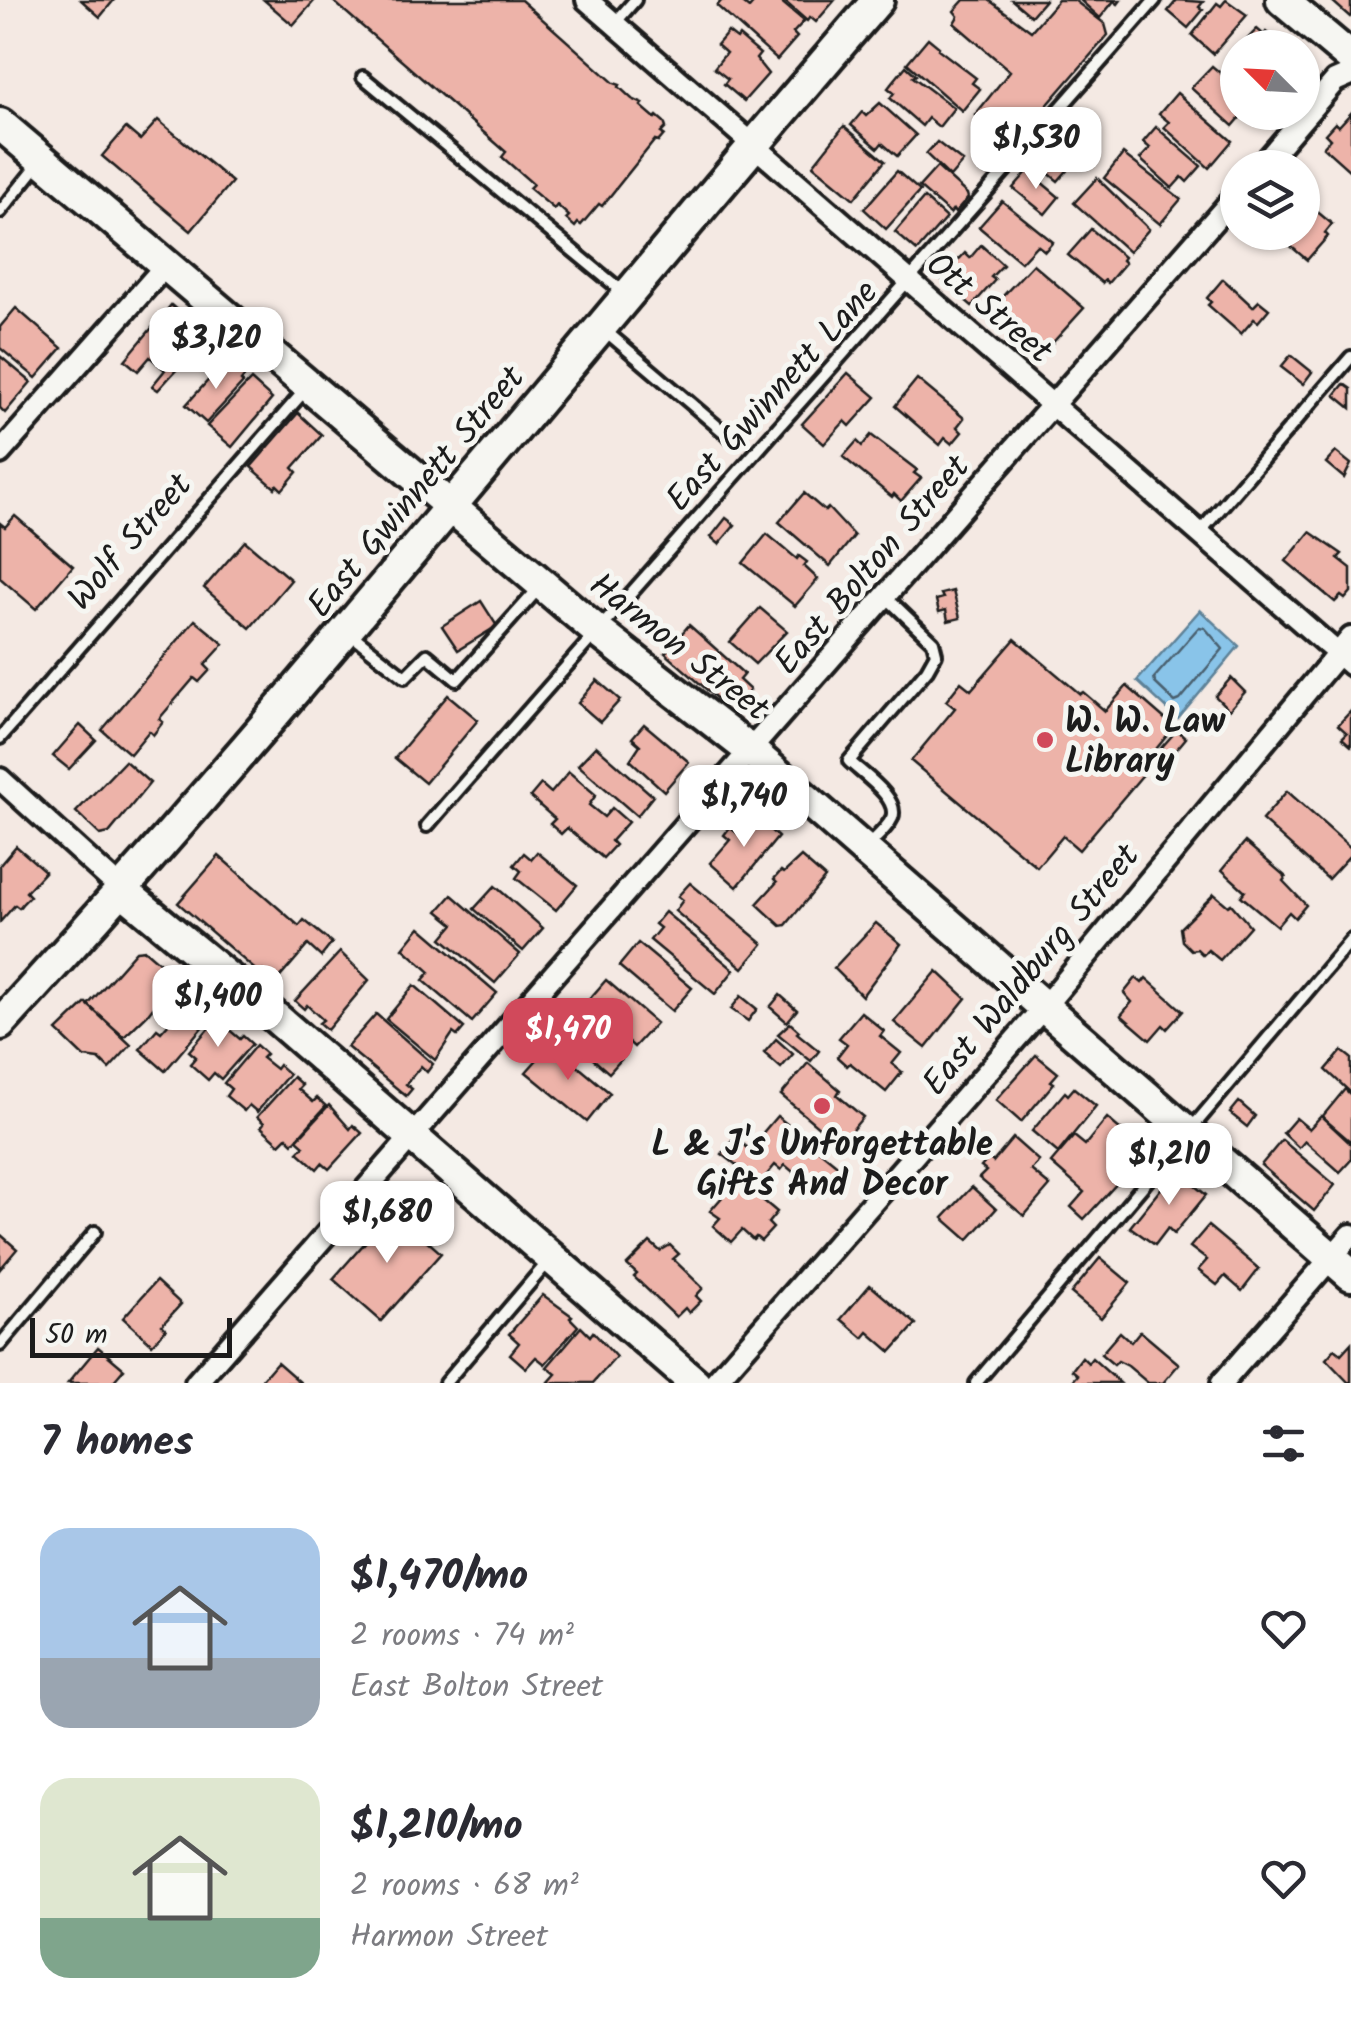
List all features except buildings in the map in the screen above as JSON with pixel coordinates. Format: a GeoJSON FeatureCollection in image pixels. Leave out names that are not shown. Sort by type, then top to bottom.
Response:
{"type":"FeatureCollection","features":[{"type":"Feature","properties":{"kind":"main road","name":"East Gwinnett Street"},"geometry":{"type":"LineString","coordinates":[[0,1024],[122,891],[453,507],[753,144],[878,0]]}},
{"type":"Feature","properties":{"kind":"main road"},"geometry":{"type":"LineString","coordinates":[[1282,0],[1351,58]]}},
{"type":"Feature","properties":{"kind":"main road","name":"Harmon Street"},"geometry":{"type":"LineString","coordinates":[[0,124],[596,630],[751,750],[1187,1132],[1344,1256]]}},
{"type":"Feature","properties":{"kind":"main road"},"geometry":{"type":"LineString","coordinates":[[122,891],[695,1383]]}},
{"type":"Feature","properties":{"kind":"street","name":"Ott Street"},"geometry":{"type":"LineString","coordinates":[[586,0],[1200,532],[1346,652]]}},
{"type":"Feature","properties":{"kind":"street"},"geometry":{"type":"LineString","coordinates":[[1276,150],[1335,81],[1351,74]]}},
{"type":"Feature","properties":{"kind":"street","name":"East Bolton Street"},"geometry":{"type":"LineString","coordinates":[[196,1383],[1220,214]]}},
{"type":"Feature","properties":{"kind":"street"},"geometry":{"type":"LineString","coordinates":[[0,453],[164,266]]}},
{"type":"Feature","properties":{"kind":"street","name":"East Waldburg Street"},"geometry":{"type":"LineString","coordinates":[[714,1383],[1044,1007],[1346,652]]}},
{"type":"Feature","properties":{"kind":"street"},"geometry":{"type":"LineString","coordinates":[[0,779],[122,891]]}},
{"type":"Feature","properties":{"kind":"street"},"geometry":{"type":"LineString","coordinates":[[1222,1383],[1344,1256]]}},
{"type":"Feature","properties":{"kind":"lane"},"geometry":{"type":"LineString","coordinates":[[614,24],[635,0]]}},
{"type":"Feature","properties":{"kind":"lane","name":"East Gwinnett Lane"},"geometry":{"type":"LineString","coordinates":[[427,826],[1155,0]]}},
{"type":"Feature","properties":{"kind":"lane"},"geometry":{"type":"LineString","coordinates":[[363,77],[628,296]]}},
{"type":"Feature","properties":{"kind":"lane"},"geometry":{"type":"LineString","coordinates":[[0,212],[42,160]]}},
{"type":"Feature","properties":{"kind":"lane"},"geometry":{"type":"LineString","coordinates":[[602,327],[731,438]]}},
{"type":"Feature","properties":{"kind":"lane"},"geometry":{"type":"LineString","coordinates":[[1200,532],[1351,356]]}},
{"type":"Feature","properties":{"kind":"lane","name":"Wolf Street"},"geometry":{"type":"LineString","coordinates":[[0,738],[307,388]]}},
{"type":"Feature","properties":{"kind":"lane"},"geometry":{"type":"LineString","coordinates":[[346,631],[406,677],[427,655],[457,680],[542,584]]}},
{"type":"Feature","properties":{"kind":"lane"},"geometry":{"type":"LineString","coordinates":[[864,850],[892,820],[894,810],[888,798],[848,762],[927,670],[936,654],[932,642],[886,597]]}},
{"type":"Feature","properties":{"kind":"lane"},"geometry":{"type":"LineString","coordinates":[[976,1383],[1351,940]]}},
{"type":"Feature","properties":{"kind":"lane"},"geometry":{"type":"LineString","coordinates":[[0,1346],[95,1232]]}},
{"type":"Feature","properties":{"kind":"lane"},"geometry":{"type":"LineString","coordinates":[[445,1383],[552,1258]]}},
{"type":"Feature","properties":{"kind":"water"},"geometry":{"type":"Polygon","coordinates":[[[1200,610],[1239,646],[1178,719],[1137,681],[1200,610]]]}},
{"type":"Feature","properties":{"kind":"place","name":"W. W. Law Library"},"geometry":{"type":"Point","coordinates":[1045,740]}},
{"type":"Feature","properties":{"kind":"place","name":"L & J's Unforgettable Gifts And Decor"},"geometry":{"type":"Point","coordinates":[822,1106]}}]}
